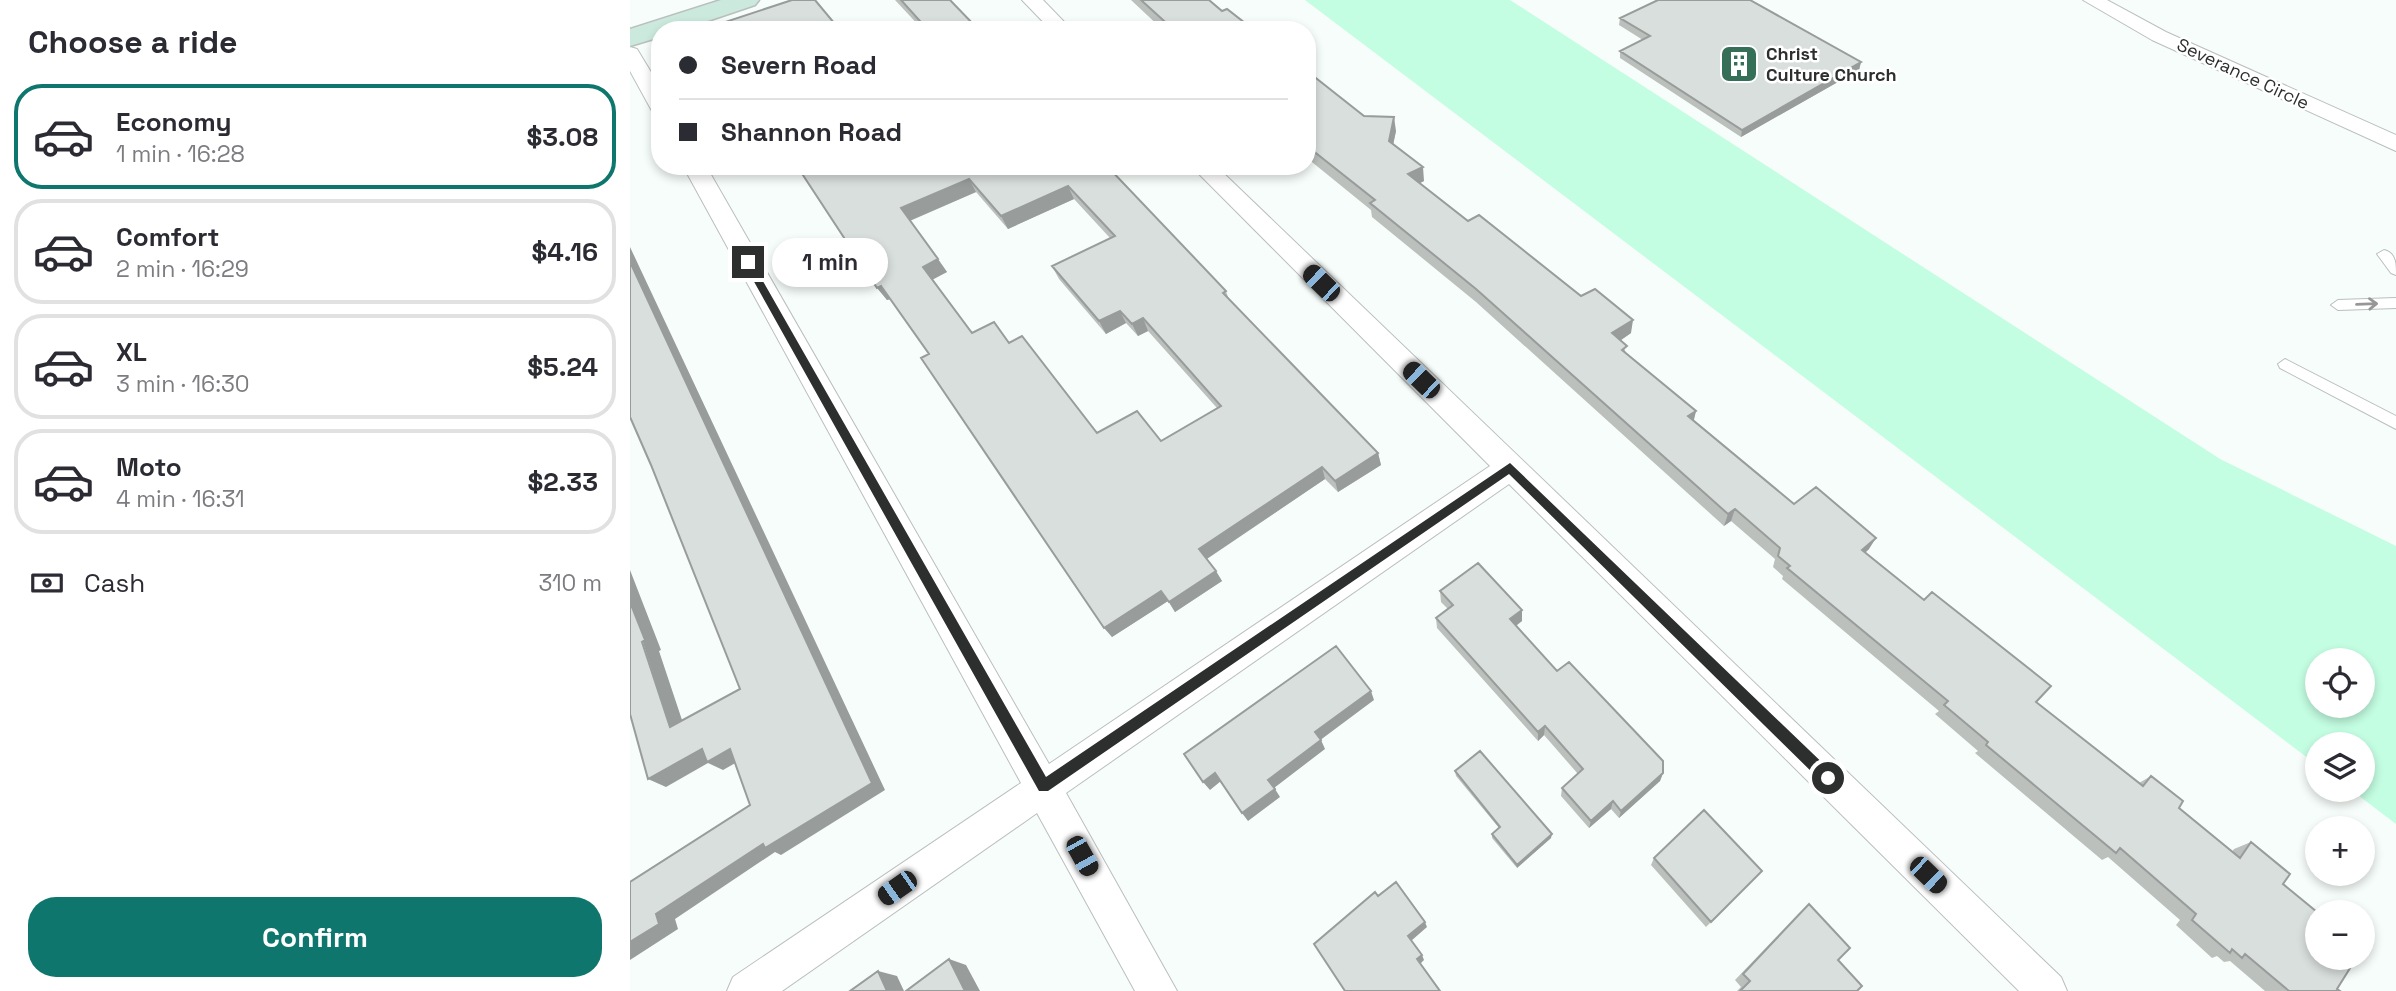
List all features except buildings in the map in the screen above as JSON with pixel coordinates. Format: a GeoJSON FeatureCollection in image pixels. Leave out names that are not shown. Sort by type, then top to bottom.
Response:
{"type":"FeatureCollection","features":[{"type":"Feature","properties":{"kind":"main road"},"geometry":{"type":"LineString","coordinates":[[682,21],[746,0]]}},
{"type":"Feature","properties":{"kind":"main road"},"geometry":{"type":"LineString","coordinates":[[630,38],[651,31]]}},
{"type":"Feature","properties":{"kind":"street"},"geometry":{"type":"LineString","coordinates":[[1032,0],[1053,21]]}},
{"type":"Feature","properties":{"kind":"street","name":"Severance Circle"},"geometry":{"type":"LineString","coordinates":[[2093,0],[2159,36],[2396,144]]}},
{"type":"Feature","properties":{"kind":"street"},"geometry":{"type":"LineString","coordinates":[[630,53],[651,90]]}},
{"type":"Feature","properties":{"kind":"street"},"geometry":{"type":"LineString","coordinates":[[699,175],[1157,991]]}},
{"type":"Feature","properties":{"kind":"street"},"geometry":{"type":"LineString","coordinates":[[1211,175],[2047,991]]}},
{"type":"Feature","properties":{"kind":"street"},"geometry":{"type":"LineString","coordinates":[[747,991],[1510,468]]}},
{"type":"Feature","properties":{"kind":"lane"},"geometry":{"type":"LineString","coordinates":[[2384,254],[2396,270]]}},
{"type":"Feature","properties":{"kind":"lane"},"geometry":{"type":"LineString","coordinates":[[2338,305],[2396,303]]}},
{"type":"Feature","properties":{"kind":"lane"},"geometry":{"type":"LineString","coordinates":[[2285,364],[2396,423]]}},
{"type":"Feature","properties":{"kind":"green space"},"geometry":{"type":"Polygon","coordinates":[[[1305,0],[1510,0],[2220,459],[2396,546],[2396,824],[2367,802],[2375,802],[2375,732],[2305,732],[2305,756],[1305,0]]]}},
{"type":"Feature","properties":{"kind":"place","name":"Christ Culture Church"},"geometry":{"type":"Point","coordinates":[1739,64]}},
{"type":"Feature","properties":{"kind":"route"},"geometry":{"type":"LineString","coordinates":[[748,262],[1044,786],[1510,468],[1828,778]]}}]}
